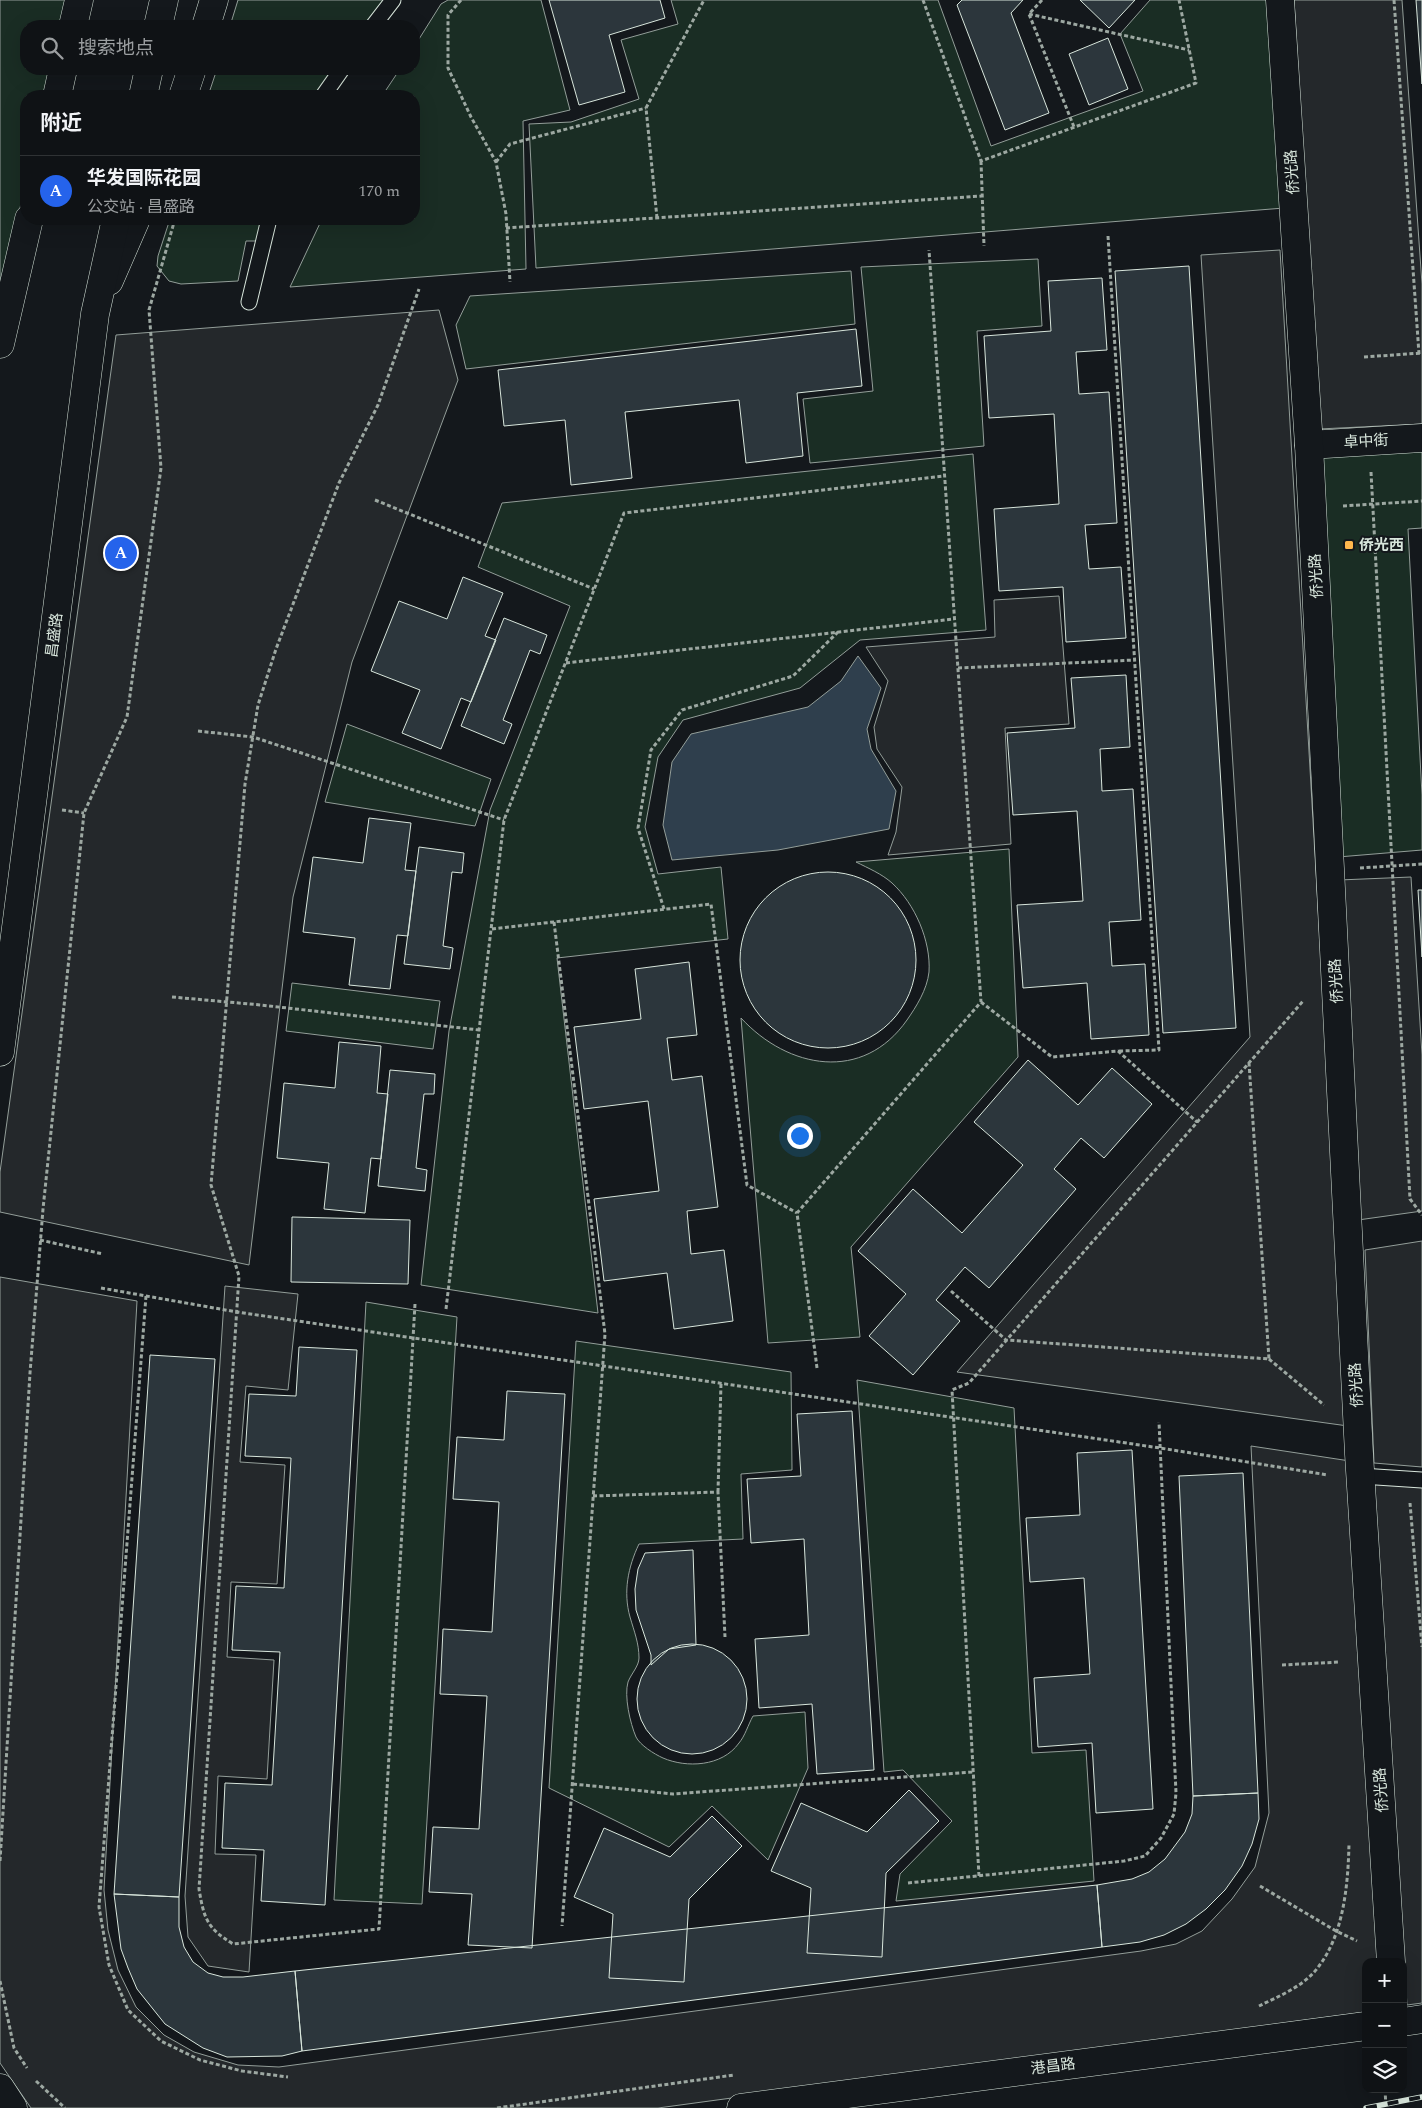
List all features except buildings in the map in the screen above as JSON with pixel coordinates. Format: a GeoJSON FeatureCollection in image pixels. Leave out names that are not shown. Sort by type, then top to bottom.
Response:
{"type":"FeatureCollection","features":[{"type":"Feature","properties":{"kind":"street"},"geometry":{"type":"LineString","coordinates":[[74,20],[78,0]]}},
{"type":"Feature","properties":{"kind":"street"},"geometry":{"type":"LineString","coordinates":[[159,20],[164,0]]}},
{"type":"Feature","properties":{"kind":"street"},"geometry":{"type":"LineString","coordinates":[[208,20],[214,0]]}},
{"type":"Feature","properties":{"kind":"street","name":"侨光路"},"geometry":{"type":"LineString","coordinates":[[1280,0],[1309,444],[1361,1476],[1391,1958]]}},
{"type":"Feature","properties":{"kind":"street"},"geometry":{"type":"LineString","coordinates":[[58,90],[62,75]]}},
{"type":"Feature","properties":{"kind":"street"},"geometry":{"type":"LineString","coordinates":[[144,90],[148,75]]}},
{"type":"Feature","properties":{"kind":"street"},"geometry":{"type":"LineString","coordinates":[[185,90],[190,75]]}},
{"type":"Feature","properties":{"kind":"street"},"geometry":{"type":"LineString","coordinates":[[0,344],[28,225]]}},
{"type":"Feature","properties":{"kind":"street","name":"昌盛路"},"geometry":{"type":"LineString","coordinates":[[0,1052],[95,314],[115,225]]}},
{"type":"Feature","properties":{"kind":"street"},"geometry":{"type":"LineString","coordinates":[[95,314],[133,225]]}},
{"type":"Feature","properties":{"kind":"street","name":"卓中街"},"geometry":{"type":"LineString","coordinates":[[1309,444],[1422,438]]}},
{"type":"Feature","properties":{"kind":"street"},"geometry":{"type":"LineString","coordinates":[[1407,2021],[1422,2019]]}},
{"type":"Feature","properties":{"kind":"street","name":"港昌路"},"geometry":{"type":"LineString","coordinates":[[741,2108],[1362,2027]]}},
{"type":"Feature","properties":{"kind":"street"},"geometry":{"type":"LineString","coordinates":[[0,2088],[13,2108]]}},
{"type":"Feature","properties":{"kind":"lane"},"geometry":{"type":"LineString","coordinates":[[378,20],[393,0]]}},
{"type":"Feature","properties":{"kind":"lane"},"geometry":{"type":"LineString","coordinates":[[327,90],[338,75]]}},
{"type":"Feature","properties":{"kind":"lane"},"geometry":{"type":"LineString","coordinates":[[249,302],[268,225]]}},
{"type":"Feature","properties":{"kind":"lane"},"geometry":{"type":"LineString","coordinates":[[1361,1476],[1415,1480]]}},
{"type":"Feature","properties":{"kind":"path"},"geometry":{"type":"LineString","coordinates":[[461,0],[448,16],[448,68],[471,117],[496,162],[506,228],[510,282]]}},
{"type":"Feature","properties":{"kind":"path"},"geometry":{"type":"LineString","coordinates":[[657,218],[646,108],[704,0]]}},
{"type":"Feature","properties":{"kind":"path"},"geometry":{"type":"LineString","coordinates":[[923,0],[981,161],[984,246]]}},
{"type":"Feature","properties":{"kind":"path"},"geometry":{"type":"LineString","coordinates":[[1029,14],[1042,0]]}},
{"type":"Feature","properties":{"kind":"path"},"geometry":{"type":"LineString","coordinates":[[981,161],[1196,83],[1178,0]]}},
{"type":"Feature","properties":{"kind":"path"},"geometry":{"type":"LineString","coordinates":[[1364,358],[1420,354],[1394,0]]}},
{"type":"Feature","properties":{"kind":"path"},"geometry":{"type":"LineString","coordinates":[[1029,14],[1074,127]]}},
{"type":"Feature","properties":{"kind":"path"},"geometry":{"type":"LineString","coordinates":[[1029,14],[1189,50]]}},
{"type":"Feature","properties":{"kind":"path"},"geometry":{"type":"LineString","coordinates":[[496,162],[510,144],[646,108]]}},
{"type":"Feature","properties":{"kind":"path"},"geometry":{"type":"LineString","coordinates":[[506,228],[982,196]]}},
{"type":"Feature","properties":{"kind":"path"},"geometry":{"type":"LineString","coordinates":[[0,1861],[40,1240],[84,813],[127,717],[161,468],[149,310],[173,225]]}},
{"type":"Feature","properties":{"kind":"path"},"geometry":{"type":"LineString","coordinates":[[981,1002],[1052,1057],[1159,1050],[1108,236]]}},
{"type":"Feature","properties":{"kind":"path"},"geometry":{"type":"LineString","coordinates":[[816,1368],[797,1213],[981,1002],[929,250]]}},
{"type":"Feature","properties":{"kind":"path"},"geometry":{"type":"LineString","coordinates":[[415,1304],[379,1929],[234,1944],[216,1933],[204,1913],[199,1889],[239,1276],[211,1185],[245,784],[258,705],[276,649],[340,483],[378,405],[419,289]]}},
{"type":"Feature","properties":{"kind":"path"},"geometry":{"type":"LineString","coordinates":[[1370,441],[1410,1199],[1422,1215]]}},
{"type":"Feature","properties":{"kind":"path"},"geometry":{"type":"LineString","coordinates":[[446,1309],[504,820],[624,513],[944,476]]}},
{"type":"Feature","properties":{"kind":"path"},"geometry":{"type":"LineString","coordinates":[[375,500],[594,590]]}},
{"type":"Feature","properties":{"kind":"path"},"geometry":{"type":"LineString","coordinates":[[1312,508],[1422,501]]}},
{"type":"Feature","properties":{"kind":"path"},"geometry":{"type":"LineString","coordinates":[[566,663],[954,618]]}},
{"type":"Feature","properties":{"kind":"path"},"geometry":{"type":"LineString","coordinates":[[664,909],[638,828],[650,750],[682,710],[793,676],[838,632]]}},
{"type":"Feature","properties":{"kind":"path"},"geometry":{"type":"LineString","coordinates":[[958,668],[1135,660]]}},
{"type":"Feature","properties":{"kind":"path"},"geometry":{"type":"LineString","coordinates":[[198,731],[253,737],[504,820]]}},
{"type":"Feature","properties":{"kind":"path"},"geometry":{"type":"LineString","coordinates":[[1330,870],[1422,864]]}},
{"type":"Feature","properties":{"kind":"path"},"geometry":{"type":"LineString","coordinates":[[492,929],[711,904],[746,1185],[797,1213]]}},
{"type":"Feature","properties":{"kind":"path"},"geometry":{"type":"LineString","coordinates":[[554,922],[605,1334],[562,1926]]}},
{"type":"Feature","properties":{"kind":"path"},"geometry":{"type":"LineString","coordinates":[[172,997],[479,1030]]}},
{"type":"Feature","properties":{"kind":"path"},"geometry":{"type":"LineString","coordinates":[[979,1876],[952,1390],[968,1382],[1006,1340],[1305,999]]}},
{"type":"Feature","properties":{"kind":"path"},"geometry":{"type":"LineString","coordinates":[[1118,1052],[1197,1122]]}},
{"type":"Feature","properties":{"kind":"path"},"geometry":{"type":"LineString","coordinates":[[1249,1062],[1268,1360]]}},
{"type":"Feature","properties":{"kind":"path"},"geometry":{"type":"LineString","coordinates":[[40,1240],[103,1254]]}},
{"type":"Feature","properties":{"kind":"path"},"geometry":{"type":"LineString","coordinates":[[101,1288],[236,1312],[414,1336],[1160,1448],[1330,1476],[1330,1467]]}},
{"type":"Feature","properties":{"kind":"path"},"geometry":{"type":"LineString","coordinates":[[951,1291],[1006,1340],[1268,1360],[1332,1412]]}},
{"type":"Feature","properties":{"kind":"path"},"geometry":{"type":"LineString","coordinates":[[146,1296],[99,1907],[109,1965],[128,2010],[161,2041],[200,2060],[242,2071],[288,2077]]}},
{"type":"Feature","properties":{"kind":"path"},"geometry":{"type":"LineString","coordinates":[[721,1383],[718,1492],[725,1637]]}},
{"type":"Feature","properties":{"kind":"path"},"geometry":{"type":"LineString","coordinates":[[908,1883],[1124,1861],[1145,1856],[1161,1838],[1174,1814],[1176,1793],[1158,1422]]}},
{"type":"Feature","properties":{"kind":"path"},"geometry":{"type":"LineString","coordinates":[[1415,1480],[1415,1562],[1422,1647]]}},
{"type":"Feature","properties":{"kind":"path"},"geometry":{"type":"LineString","coordinates":[[593,1496],[718,1492]]}},
{"type":"Feature","properties":{"kind":"path"},"geometry":{"type":"LineString","coordinates":[[1415,1562],[1422,1562]]}},
{"type":"Feature","properties":{"kind":"path"},"geometry":{"type":"LineString","coordinates":[[1340,1652],[1341,1672]]}},
{"type":"Feature","properties":{"kind":"path"},"geometry":{"type":"LineString","coordinates":[[1282,1665],[1340,1662]]}},
{"type":"Feature","properties":{"kind":"path"},"geometry":{"type":"LineString","coordinates":[[573,1784],[672,1794],[973,1772]]}},
{"type":"Feature","properties":{"kind":"path"},"geometry":{"type":"LineString","coordinates":[[1257,2007],[1290,1991],[1319,1968],[1331,1945],[1343,1909],[1349,1868],[1349,1840]]}},
{"type":"Feature","properties":{"kind":"path"},"geometry":{"type":"LineString","coordinates":[[1260,1886],[1336,1931],[1389,1958]]}},
{"type":"Feature","properties":{"kind":"path"},"geometry":{"type":"LineString","coordinates":[[0,1981],[14,2048],[29,2071]]}},
{"type":"Feature","properties":{"kind":"path"},"geometry":{"type":"LineString","coordinates":[[497,2108],[742,2074]]}},
{"type":"Feature","properties":{"kind":"path"},"geometry":{"type":"LineString","coordinates":[[34,2079],[65,2108]]}},
{"type":"Feature","properties":{"kind":"path"},"geometry":{"type":"LineString","coordinates":[[1385,2093],[1386,2108]]}},
{"type":"Feature","properties":{"kind":"green space"},"geometry":{"type":"Polygon","coordinates":[[[0,0],[71,0],[66,20],[20,20],[20,75],[52,75],[49,90],[20,90],[20,208],[0,291],[0,0]]]}},
{"type":"Feature","properties":{"kind":"green space"},"geometry":{"type":"Polygon","coordinates":[[[238,0],[386,0],[371,20],[232,20],[238,0]]]}},
{"type":"Feature","properties":{"kind":"green space"},"geometry":{"type":"Polygon","coordinates":[[[448,0],[541,0],[570,110],[523,121],[526,269],[290,287],[319,225],[420,225],[420,90],[386,90],[396,75],[420,75],[420,37],[441,4],[448,0]]]}},
{"type":"Feature","properties":{"kind":"green space"},"geometry":{"type":"Polygon","coordinates":[[[671,0],[938,0],[991,146],[1143,91],[1120,34],[1150,0],[1268,0],[1284,208],[536,268],[529,124],[571,122],[639,99],[621,40],[678,24],[671,0]]]}},
{"type":"Feature","properties":{"kind":"green space"},"geometry":{"type":"Polygon","coordinates":[[[215,75],[331,75],[319,90],[210,90],[215,75]]]}},
{"type":"Feature","properties":{"kind":"green space"},"geometry":{"type":"Polygon","coordinates":[[[168,225],[261,225],[258,241],[246,241],[238,281],[181,284],[169,281],[157,266],[158,256],[168,225]]]}},
{"type":"Feature","properties":{"kind":"green space"},"geometry":{"type":"Polygon","coordinates":[[[1038,259],[1042,326],[977,331],[984,446],[810,463],[803,399],[873,391],[861,267],[1038,259]]]}},
{"type":"Feature","properties":{"kind":"green space"},"geometry":{"type":"Polygon","coordinates":[[[851,271],[855,324],[466,369],[456,325],[470,296],[851,271]]]}},
{"type":"Feature","properties":{"kind":"green space"},"geometry":{"type":"Polygon","coordinates":[[[1422,450],[1422,528],[1408,529],[1422,795],[1422,850],[1338,857],[1318,456],[1422,450]]]}},
{"type":"Feature","properties":{"kind":"green space"},"geometry":{"type":"Polygon","coordinates":[[[973,454],[986,630],[860,640],[800,688],[683,720],[658,757],[645,827],[658,874],[721,867],[728,939],[557,958],[598,1313],[421,1285],[449,1031],[490,810],[570,606],[478,567],[502,503],[973,454]]]}},
{"type":"Feature","properties":{"kind":"green space"},"geometry":{"type":"Polygon","coordinates":[[[347,724],[491,779],[475,826],[325,802],[347,724]]]}},
{"type":"Feature","properties":{"kind":"green space"},"geometry":{"type":"Polygon","coordinates":[[[1009,849],[1018,1057],[851,1247],[860,1337],[768,1343],[741,1018],[760,1035],[781,1049],[803,1058],[825,1062],[848,1060],[869,1053],[889,1040],[914,1010],[926,985],[929,960],[920,924],[908,901],[888,880],[856,862],[1009,849]]]}},
{"type":"Feature","properties":{"kind":"green space"},"geometry":{"type":"Polygon","coordinates":[[[292,983],[440,1001],[433,1049],[286,1031],[292,983]]]}},
{"type":"Feature","properties":{"kind":"green space"},"geometry":{"type":"Polygon","coordinates":[[[366,1302],[457,1317],[422,1904],[334,1900],[366,1302]]]}},
{"type":"Feature","properties":{"kind":"green space"},"geometry":{"type":"Polygon","coordinates":[[[576,1341],[791,1372],[792,1470],[741,1474],[743,1539],[639,1544],[629,1571],[627,1589],[628,1608],[639,1658],[638,1664],[628,1682],[627,1702],[636,1737],[648,1749],[663,1758],[682,1763],[693,1764],[714,1761],[732,1751],[739,1743],[753,1716],[805,1712],[808,1768],[768,1860],[712,1806],[669,1847],[549,1788],[576,1341]]]}},
{"type":"Feature","properties":{"kind":"green space"},"geometry":{"type":"Polygon","coordinates":[[[857,1380],[1014,1408],[1032,1753],[1086,1750],[1094,1881],[896,1901],[900,1874],[952,1821],[903,1770],[884,1772],[857,1380]]]}},
{"type":"Feature","properties":{"kind":"shaded area"},"geometry":{"type":"Polygon","coordinates":[[[1294,0],[1402,0],[1422,284],[1422,424],[1319,429],[1294,0]]]}},
{"type":"Feature","properties":{"kind":"shaded area"},"geometry":{"type":"Polygon","coordinates":[[[1280,250],[1348,1426],[957,1372],[1250,1037],[1201,255],[1280,250]]]}},
{"type":"Feature","properties":{"kind":"shaded area"},"geometry":{"type":"Polygon","coordinates":[[[439,310],[458,380],[352,662],[293,897],[249,1265],[0,1212],[0,1172],[116,335],[439,310]]]}},
{"type":"Feature","properties":{"kind":"shaded area"},"geometry":{"type":"Polygon","coordinates":[[[1059,596],[1069,724],[1005,728],[1011,844],[888,855],[896,832],[902,787],[877,749],[874,727],[888,681],[866,647],[995,637],[994,600],[1059,596]]]}},
{"type":"Feature","properties":{"kind":"shaded area"},"geometry":{"type":"Polygon","coordinates":[[[1411,877],[1422,1055],[1422,1211],[1358,1220],[1339,880],[1411,877]]]}},
{"type":"Feature","properties":{"kind":"shaded area"},"geometry":{"type":"Polygon","coordinates":[[[1422,1241],[1422,1467],[1374,1463],[1365,1250],[1422,1241]]]}},
{"type":"Feature","properties":{"kind":"shaded area"},"geometry":{"type":"Polygon","coordinates":[[[0,1277],[137,1301],[104,1890],[108,1930],[118,1970],[136,2007],[164,2035],[194,2052],[238,2065],[279,2067],[1141,1951],[1176,1944],[1202,1931],[1232,1899],[1255,1867],[1269,1813],[1251,1446],[1350,1461],[1385,1958],[1362,1958],[1362,2013],[658,2108],[31,2108],[0,2063],[0,1277]]]}},
{"type":"Feature","properties":{"kind":"shaded area"},"geometry":{"type":"Polygon","coordinates":[[[225,1286],[298,1294],[288,1390],[246,1386],[240,1462],[285,1465],[277,1584],[231,1582],[227,1657],[274,1660],[267,1779],[218,1776],[215,1854],[256,1855],[249,1972],[208,1966],[188,1937],[185,1896],[225,1286]]]}},
{"type":"Feature","properties":{"kind":"shaded area"},"geometry":{"type":"Polygon","coordinates":[[[1371,1483],[1422,1487],[1422,2003],[1407,2005],[1407,1958],[1404,1958],[1371,1483]]]}},
{"type":"Feature","properties":{"kind":"water"},"geometry":{"type":"Polygon","coordinates":[[[858,656],[881,688],[867,729],[871,749],[896,791],[889,829],[778,850],[672,860],[663,825],[672,762],[691,734],[808,707],[841,681],[858,656]]]}},
{"type":"Feature","properties":{"kind":"railway"},"geometry":{"type":"LineString","coordinates":[[1366,2108],[1422,2097]]}},
{"type":"Feature","properties":{"kind":"place","name":"侨光西"},"geometry":{"type":"Point","coordinates":[1349,545]}},
{"type":"Feature","properties":{"kind":"place","name":"华发国际花园"},"geometry":{"type":"Point","coordinates":[121,553]}}]}
